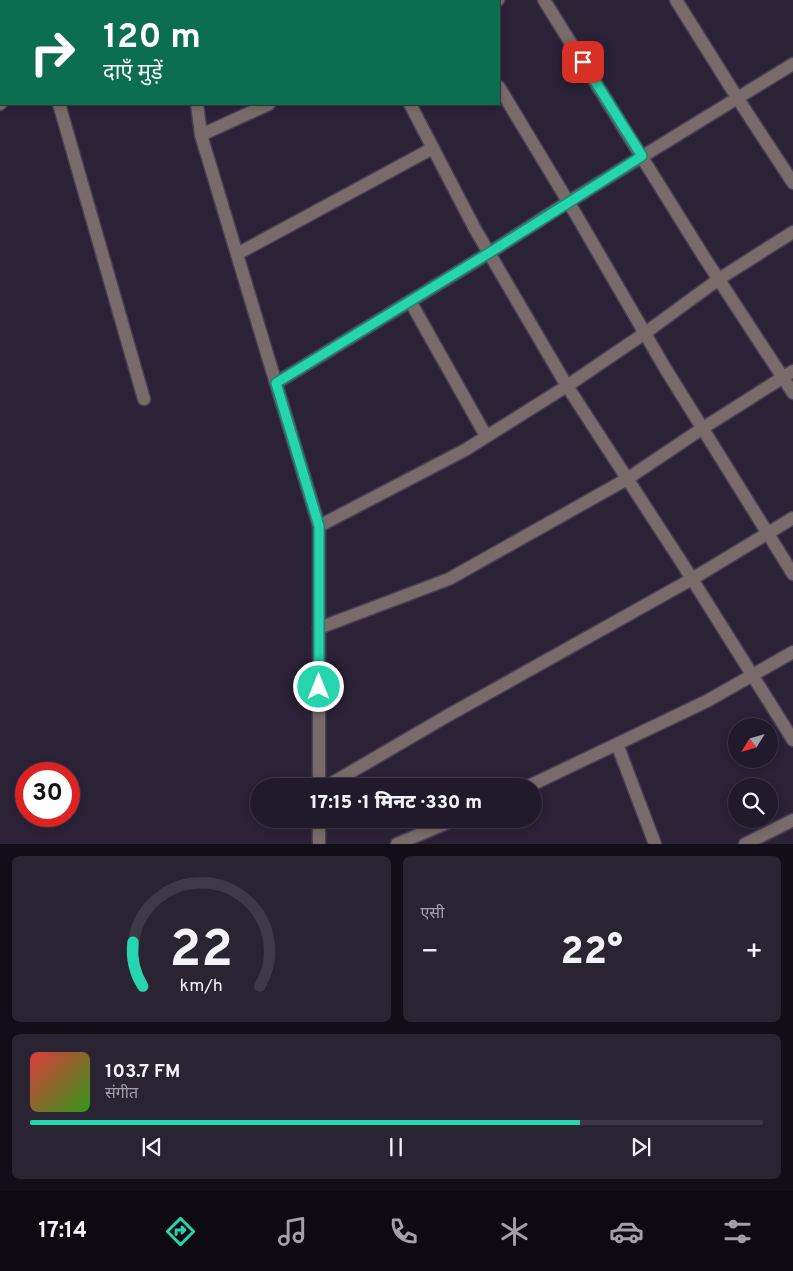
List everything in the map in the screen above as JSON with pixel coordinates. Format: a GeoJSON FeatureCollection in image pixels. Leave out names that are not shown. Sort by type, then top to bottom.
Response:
{"type":"FeatureCollection","features":[{"type":"Feature","properties":{"kind":"street"},"geometry":{"type":"LineString","coordinates":[[544,0],[719,279],[788,375],[793,393]]}},
{"type":"Feature","properties":{"kind":"street"},"geometry":{"type":"LineString","coordinates":[[676,0],[793,183]]}},
{"type":"Feature","properties":{"kind":"street"},"geometry":{"type":"LineString","coordinates":[[276,383],[793,64]]}},
{"type":"Feature","properties":{"kind":"street"},"geometry":{"type":"LineString","coordinates":[[500,89],[645,333],[793,574]]}},
{"type":"Feature","properties":{"kind":"street"},"geometry":{"type":"LineString","coordinates":[[59,105],[144,399]]}},
{"type":"Feature","properties":{"kind":"street"},"geometry":{"type":"LineString","coordinates":[[197,105],[202,135],[319,526],[319,778]]}},
{"type":"Feature","properties":{"kind":"street"},"geometry":{"type":"LineString","coordinates":[[202,135],[267,105]]}},
{"type":"Feature","properties":{"kind":"street"},"geometry":{"type":"LineString","coordinates":[[411,105],[489,253],[567,386],[692,578],[751,676],[793,740]]}},
{"type":"Feature","properties":{"kind":"street"},"geometry":{"type":"LineString","coordinates":[[237,254],[433,148]]}},
{"type":"Feature","properties":{"kind":"street"},"geometry":{"type":"LineString","coordinates":[[319,526],[465,450],[567,386],[645,333],[719,279],[793,232]]}},
{"type":"Feature","properties":{"kind":"street"},"geometry":{"type":"LineString","coordinates":[[410,302],[486,436]]}},
{"type":"Feature","properties":{"kind":"street"},"geometry":{"type":"LineString","coordinates":[[319,628],[449,579],[627,479],[703,428],[788,375]]}},
{"type":"Feature","properties":{"kind":"street"},"geometry":{"type":"LineString","coordinates":[[341,778],[692,578],[793,518]]}},
{"type":"Feature","properties":{"kind":"street"},"geometry":{"type":"LineString","coordinates":[[542,780],[707,701],[793,652]]}},
{"type":"Feature","properties":{"kind":"street"},"geometry":{"type":"LineString","coordinates":[[617,744],[655,844]]}},
{"type":"Feature","properties":{"kind":"street"},"geometry":{"type":"LineString","coordinates":[[744,844],[793,820]]}},
{"type":"Feature","properties":{"kind":"street"},"geometry":{"type":"LineString","coordinates":[[319,828],[319,844]]}},
{"type":"Feature","properties":{"kind":"street"},"geometry":{"type":"LineString","coordinates":[[397,844],[435,828]]}},
{"type":"Feature","properties":{"kind":"route"},"geometry":{"type":"LineString","coordinates":[[319,687],[319,526],[276,383],[489,253],[642,156],[583,62]]}}]}
